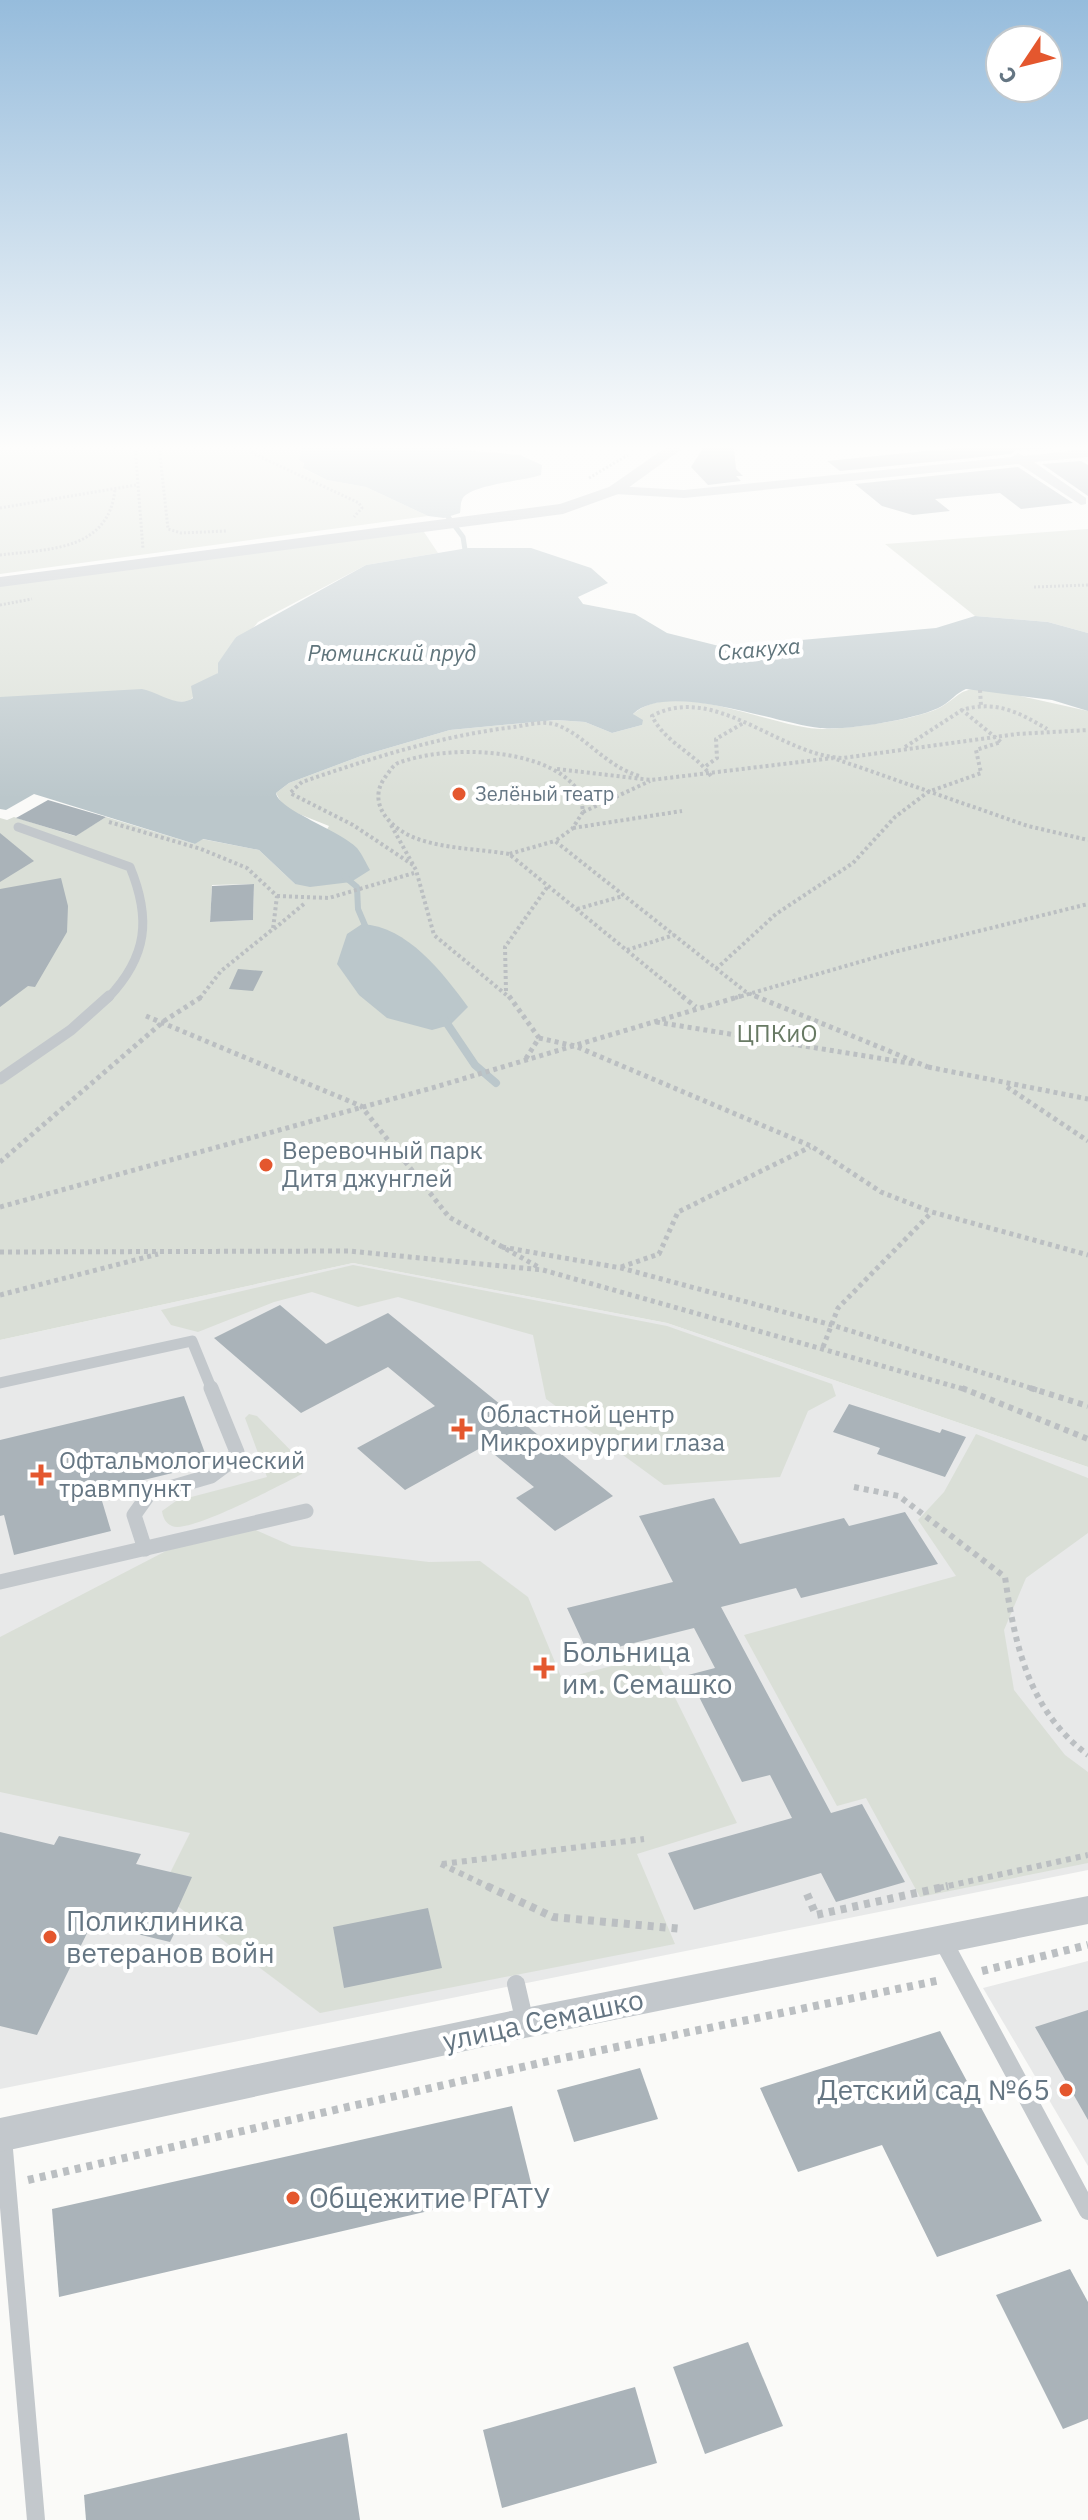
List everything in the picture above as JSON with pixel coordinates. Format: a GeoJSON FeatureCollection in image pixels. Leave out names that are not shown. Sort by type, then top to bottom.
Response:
{"type":"FeatureCollection","features":[{"type":"Feature","properties":{"kind":"street"},"geometry":{"type":"LineString","coordinates":[[0,582],[147,564]]}},
{"type":"Feature","properties":{"kind":"street","name":"улица Семашко"},"geometry":{"type":"LineString","coordinates":[[1,2135],[525,2023],[1088,1910]]}},
{"type":"Feature","properties":{"kind":"lane"},"geometry":{"type":"LineString","coordinates":[[0,1079],[101,1008],[132,967],[146,912],[130,867],[18,827]]}},
{"type":"Feature","properties":{"kind":"lane"},"geometry":{"type":"LineString","coordinates":[[0,1383],[192,1341],[237,1452],[220,1472],[149,1494],[140,1502],[134,1515],[145,1549]]}},
{"type":"Feature","properties":{"kind":"lane"},"geometry":{"type":"LineString","coordinates":[[0,1582],[306,1511]]}},
{"type":"Feature","properties":{"kind":"lane"},"geometry":{"type":"LineString","coordinates":[[942,1939],[1088,2211]]}},
{"type":"Feature","properties":{"kind":"lane"},"geometry":{"type":"LineString","coordinates":[[516,1984],[525,2023]]}},
{"type":"Feature","properties":{"kind":"lane"},"geometry":{"type":"LineString","coordinates":[[1,2135],[36,2520]]}},
{"type":"Feature","properties":{"kind":"path"},"geometry":{"type":"LineString","coordinates":[[1034,587],[1088,585]]}},
{"type":"Feature","properties":{"kind":"path"},"geometry":{"type":"LineString","coordinates":[[980,690],[981,706]]}},
{"type":"Feature","properties":{"kind":"path"},"geometry":{"type":"LineString","coordinates":[[711,776],[706,766],[657,730],[652,716],[659,709],[681,706],[745,722],[928,792],[1028,826],[1088,840]]}},
{"type":"Feature","properties":{"kind":"path"},"geometry":{"type":"LineString","coordinates":[[901,750],[962,710],[981,706],[1013,708],[1048,730]]}},
{"type":"Feature","properties":{"kind":"path"},"geometry":{"type":"LineString","coordinates":[[716,969],[776,914],[853,863],[895,817],[928,792],[981,773],[976,750],[1001,742],[997,734],[962,710]]}},
{"type":"Feature","properties":{"kind":"path"},"geometry":{"type":"LineString","coordinates":[[706,766],[717,758],[716,739],[745,722]]}},
{"type":"Feature","properties":{"kind":"path"},"geometry":{"type":"LineString","coordinates":[[413,865],[385,844],[315,803],[290,793],[302,782],[398,749],[471,732],[542,723],[557,725],[619,770],[651,780]]}},
{"type":"Feature","properties":{"kind":"path"},"geometry":{"type":"LineString","coordinates":[[1088,730],[997,734],[711,776],[651,780],[557,769],[532,760],[455,749],[395,764],[378,786],[378,805],[413,865],[434,935],[506,992],[539,1038],[575,1046],[811,1146],[881,1192],[932,1212],[1088,1255]]}},
{"type":"Feature","properties":{"kind":"path"},"geometry":{"type":"LineString","coordinates":[[557,769],[579,791],[583,812]]}},
{"type":"Feature","properties":{"kind":"path"},"geometry":{"type":"LineString","coordinates":[[391,824],[418,839],[509,854],[555,841],[572,829],[583,812],[651,780]]}},
{"type":"Feature","properties":{"kind":"path"},"geometry":{"type":"LineString","coordinates":[[572,829],[682,811]]}},
{"type":"Feature","properties":{"kind":"path"},"geometry":{"type":"LineString","coordinates":[[109,822],[201,849],[247,868],[277,896],[305,903],[360,892],[414,873]]}},
{"type":"Feature","properties":{"kind":"path"},"geometry":{"type":"LineString","coordinates":[[555,841],[746,992],[928,1067]]}},
{"type":"Feature","properties":{"kind":"path"},"geometry":{"type":"LineString","coordinates":[[509,854],[696,1007]]}},
{"type":"Feature","properties":{"kind":"path"},"geometry":{"type":"LineString","coordinates":[[506,992],[505,947],[548,886]]}},
{"type":"Feature","properties":{"kind":"path"},"geometry":{"type":"LineString","coordinates":[[273,929],[277,896]]}},
{"type":"Feature","properties":{"kind":"path"},"geometry":{"type":"LineString","coordinates":[[576,909],[623,896]]}},
{"type":"Feature","properties":{"kind":"path"},"geometry":{"type":"LineString","coordinates":[[0,1162],[164,1021],[203,996],[221,971],[305,903]]}},
{"type":"Feature","properties":{"kind":"path"},"geometry":{"type":"LineString","coordinates":[[0,1207],[575,1046],[746,992],[954,933],[1088,904]]}},
{"type":"Feature","properties":{"kind":"path"},"geometry":{"type":"LineString","coordinates":[[626,950],[674,935]]}},
{"type":"Feature","properties":{"kind":"path"},"geometry":{"type":"LineString","coordinates":[[146,1016],[361,1106],[449,1217],[543,1270]]}},
{"type":"Feature","properties":{"kind":"path"},"geometry":{"type":"LineString","coordinates":[[653,1021],[928,1067],[1088,1099]]}},
{"type":"Feature","properties":{"kind":"path"},"geometry":{"type":"LineString","coordinates":[[525,1060],[539,1038]]}},
{"type":"Feature","properties":{"kind":"path"},"geometry":{"type":"LineString","coordinates":[[1003,1084],[1088,1141]]}},
{"type":"Feature","properties":{"kind":"path"},"geometry":{"type":"LineString","coordinates":[[621,1268],[659,1254],[678,1212],[811,1146]]}},
{"type":"Feature","properties":{"kind":"path"},"geometry":{"type":"LineString","coordinates":[[823,1347],[838,1308],[932,1212]]}},
{"type":"Feature","properties":{"kind":"path"},"geometry":{"type":"LineString","coordinates":[[502,1247],[621,1268],[832,1325],[1088,1406]]}},
{"type":"Feature","properties":{"kind":"path"},"geometry":{"type":"LineString","coordinates":[[0,1252],[349,1251],[543,1270],[948,1382],[1088,1439]]}},
{"type":"Feature","properties":{"kind":"path"},"geometry":{"type":"LineString","coordinates":[[0,1295],[168,1252]]}},
{"type":"Feature","properties":{"kind":"path"},"geometry":{"type":"LineString","coordinates":[[854,1487],[899,1496],[1005,1577],[1013,1636],[1048,1722],[1088,1755]]}},
{"type":"Feature","properties":{"kind":"path"},"geometry":{"type":"LineString","coordinates":[[644,1839],[441,1864],[553,1917],[682,1929]]}},
{"type":"Feature","properties":{"kind":"path"},"geometry":{"type":"LineString","coordinates":[[807,1894],[816,1915],[1088,1855]]}},
{"type":"Feature","properties":{"kind":"path"},"geometry":{"type":"LineString","coordinates":[[7,2185],[549,2061],[962,1976],[1088,1945]]}},
{"type":"Feature","properties":{"kind":"shaded area","name":"Больница им. Семашко"},"geometry":{"type":"Polygon","coordinates":[[[353,1263],[667,1323],[1088,1467],[1088,1870],[0,2089],[0,1340],[353,1263]]]}},
{"type":"Feature","properties":{"kind":"shaded area","name":"Детский сад №65"},"geometry":{"type":"Polygon","coordinates":[[[1088,1961],[1088,2166],[983,1988],[1088,1961]]]}},
{"type":"Feature","properties":{"kind":"green space"},"geometry":{"type":"Polygon","coordinates":[[[0,564],[77,564],[0,574],[0,564]]]}},
{"type":"Feature","properties":{"kind":"green space"},"geometry":{"type":"Polygon","coordinates":[[[147,564],[374,564],[366,565],[258,622],[250,632],[236,637],[218,673],[188,702],[0,697],[0,582],[147,564]]]}},
{"type":"Feature","properties":{"kind":"green space"},"geometry":{"type":"Polygon","coordinates":[[[910,564],[1088,564],[1088,633],[1048,622],[975,616],[910,564]]]}},
{"type":"Feature","properties":{"kind":"green space","name":"ЦПКиО"},"geometry":{"type":"Polygon","coordinates":[[[984,688],[1088,711],[1088,1467],[667,1323],[353,1263],[0,1340],[0,818],[7,820],[14,817],[75,836],[106,817],[195,844],[202,839],[259,850],[295,884],[329,826],[284,808],[276,793],[289,783],[361,756],[450,730],[556,720],[585,722],[612,733],[642,725],[633,714],[652,704],[674,700],[700,702],[780,722],[826,729],[916,716],[975,689],[984,688]],[[254,884],[212,885],[210,922],[253,920],[254,884]]]}},
{"type":"Feature","properties":{"kind":"green space"},"geometry":{"type":"Polygon","coordinates":[[[353,1265],[667,1326],[832,1384],[836,1396],[808,1411],[780,1477],[664,1485],[546,1399],[533,1335],[398,1297],[358,1307],[312,1292],[274,1302],[198,1332],[171,1325],[161,1310],[353,1265]]]}},
{"type":"Feature","properties":{"kind":"green space"},"geometry":{"type":"Polygon","coordinates":[[[249,1414],[257,1416],[303,1463],[302,1474],[197,1523],[182,1527],[170,1525],[162,1511],[176,1501],[267,1477],[245,1418],[249,1414]]]}},
{"type":"Feature","properties":{"kind":"green space"},"geometry":{"type":"Polygon","coordinates":[[[976,1434],[1088,1478],[1088,1533],[1026,1578],[1004,1630],[1014,1690],[1065,1755],[1088,1772],[1088,1863],[920,1897],[866,1798],[837,1806],[744,1635],[956,1576],[918,1520],[944,1492],[976,1434]]]}},
{"type":"Feature","properties":{"kind":"green space"},"geometry":{"type":"Polygon","coordinates":[[[249,1527],[292,1546],[429,1562],[480,1561],[528,1597],[562,1679],[654,1655],[737,1823],[637,1854],[675,1944],[320,2013],[160,1893],[190,1833],[0,1792],[0,1637],[166,1551],[249,1527]]]}},
{"type":"Feature","properties":{"kind":"water","name":"Рюминский пруд"},"geometry":{"type":"Polygon","coordinates":[[[578,564],[591,568],[608,583],[578,597],[583,604],[635,614],[667,633],[723,647],[936,628],[975,616],[1048,622],[1088,633],[1088,711],[1052,700],[966,689],[931,711],[847,728],[820,728],[696,702],[671,701],[649,705],[633,714],[643,720],[642,725],[612,733],[585,722],[556,720],[450,730],[361,756],[289,783],[276,793],[287,806],[349,841],[359,850],[370,870],[351,882],[310,887],[295,884],[259,850],[203,839],[195,844],[34,794],[6,810],[0,809],[0,697],[142,689],[175,701],[187,701],[193,698],[191,686],[218,673],[218,663],[236,637],[366,565],[578,564]]]}},
{"type":"Feature","properties":{"kind":"water"},"geometry":{"type":"Polygon","coordinates":[[[362,924],[394,933],[409,942],[435,966],[468,1007],[450,1025],[432,1030],[387,1018],[359,995],[337,964],[347,934],[362,924]]]}},
{"type":"Feature","properties":{"kind":"building"},"geometry":{"type":"Polygon","coordinates":[[[48,800],[106,817],[76,836],[16,818],[48,800]]]}},
{"type":"Feature","properties":{"kind":"building"},"geometry":{"type":"Polygon","coordinates":[[[0,833],[34,861],[0,882],[0,833]]]}},
{"type":"Feature","properties":{"kind":"building"},"geometry":{"type":"Polygon","coordinates":[[[61,878],[68,906],[67,932],[35,987],[28,986],[0,1007],[0,889],[61,878]]]}},
{"type":"Feature","properties":{"kind":"building"},"geometry":{"type":"Polygon","coordinates":[[[254,884],[253,920],[210,922],[212,886],[254,884]]]}},
{"type":"Feature","properties":{"kind":"building"},"geometry":{"type":"Polygon","coordinates":[[[238,969],[263,971],[253,991],[229,989],[238,969]]]}},
{"type":"Feature","properties":{"kind":"building","name":"Областной центр Микрохирургии глаза"},"geometry":{"type":"Polygon","coordinates":[[[280,1305],[326,1344],[388,1313],[613,1496],[555,1531],[516,1498],[534,1487],[484,1446],[405,1490],[357,1448],[435,1406],[388,1367],[301,1413],[214,1338],[280,1305]]]}},
{"type":"Feature","properties":{"kind":"building"},"geometry":{"type":"Polygon","coordinates":[[[184,1396],[209,1464],[99,1491],[111,1531],[14,1555],[4,1515],[0,1516],[0,1440],[184,1396]]]}},
{"type":"Feature","properties":{"kind":"building"},"geometry":{"type":"Polygon","coordinates":[[[849,1404],[940,1433],[942,1429],[966,1437],[945,1477],[877,1454],[880,1448],[833,1432],[849,1404]]]}},
{"type":"Feature","properties":{"kind":"building"},"geometry":{"type":"Polygon","coordinates":[[[714,1498],[740,1544],[844,1518],[849,1526],[905,1512],[938,1564],[801,1598],[796,1588],[721,1607],[831,1813],[862,1804],[905,1882],[836,1902],[821,1873],[694,1910],[668,1853],[792,1818],[770,1775],[742,1782],[688,1675],[715,1668],[694,1628],[614,1648],[617,1655],[592,1662],[567,1608],[673,1582],[639,1516],[714,1498]]]}},
{"type":"Feature","properties":{"kind":"building","name":"Поликлиника ветеранов войн"},"geometry":{"type":"Polygon","coordinates":[[[0,1832],[54,1845],[59,1836],[141,1854],[136,1864],[192,1877],[173,1919],[181,1920],[170,1942],[92,1923],[37,2035],[0,2026],[0,1832]]]}},
{"type":"Feature","properties":{"kind":"building"},"geometry":{"type":"Polygon","coordinates":[[[428,1908],[442,1968],[344,1988],[333,1927],[428,1908]]]}},
{"type":"Feature","properties":{"kind":"building"},"geometry":{"type":"Polygon","coordinates":[[[1088,2010],[1088,2120],[1035,2027],[1088,2010]]]}},
{"type":"Feature","properties":{"kind":"building"},"geometry":{"type":"Polygon","coordinates":[[[940,2031],[1042,2221],[937,2257],[882,2145],[798,2172],[760,2088],[940,2031]]]}},
{"type":"Feature","properties":{"kind":"building"},"geometry":{"type":"Polygon","coordinates":[[[640,2068],[658,2119],[574,2142],[557,2090],[640,2068]]]}},
{"type":"Feature","properties":{"kind":"building","name":"Общежитие РГАТУ"},"geometry":{"type":"Polygon","coordinates":[[[512,2106],[532,2187],[59,2297],[52,2209],[512,2106]]]}},
{"type":"Feature","properties":{"kind":"building"},"geometry":{"type":"Polygon","coordinates":[[[1070,2269],[1088,2302],[1088,2419],[1063,2429],[996,2295],[1070,2269]]]}},
{"type":"Feature","properties":{"kind":"building"},"geometry":{"type":"Polygon","coordinates":[[[748,2342],[783,2426],[705,2454],[673,2367],[748,2342]]]}},
{"type":"Feature","properties":{"kind":"building"},"geometry":{"type":"Polygon","coordinates":[[[635,2387],[657,2463],[502,2508],[483,2430],[635,2387]]]}},
{"type":"Feature","properties":{"kind":"building"},"geometry":{"type":"Polygon","coordinates":[[[347,2433],[360,2520],[86,2520],[84,2495],[347,2433]]]}},
{"type":"Feature","properties":{"kind":"waterway"},"geometry":{"type":"LineString","coordinates":[[345,877],[357,887],[358,909],[367,930]]}},
{"type":"Feature","properties":{"kind":"waterway"},"geometry":{"type":"LineString","coordinates":[[444,1019],[475,1065],[496,1083]]}},
{"type":"Feature","properties":{"kind":"place","name":"Зелёный театр"},"geometry":{"type":"Point","coordinates":[459,794]}},
{"type":"Feature","properties":{"kind":"place","name":"Веревочный парк Дитя джунглей"},"geometry":{"type":"Point","coordinates":[266,1165]}},
{"type":"Feature","properties":{"kind":"place","name":"Областной центр Микрохирургии глаза"},"geometry":{"type":"Point","coordinates":[462,1429]}},
{"type":"Feature","properties":{"kind":"place","name":"Офтальмологический травмпункт"},"geometry":{"type":"Point","coordinates":[41,1475]}},
{"type":"Feature","properties":{"kind":"place","name":"Больница им. Семашко"},"geometry":{"type":"Point","coordinates":[544,1668]}},
{"type":"Feature","properties":{"kind":"place","name":"Поликлиника ветеранов войн"},"geometry":{"type":"Point","coordinates":[50,1937]}},
{"type":"Feature","properties":{"kind":"place","name":"Детский сад №65"},"geometry":{"type":"Point","coordinates":[1066,2090]}},
{"type":"Feature","properties":{"kind":"place","name":"Общежитие РГАТУ"},"geometry":{"type":"Point","coordinates":[293,2198]}},
{"type":"Feature","properties":{"kind":"water label","name":"Скакуха"},"geometry":{"type":"Point","coordinates":[759,649]}}]}
